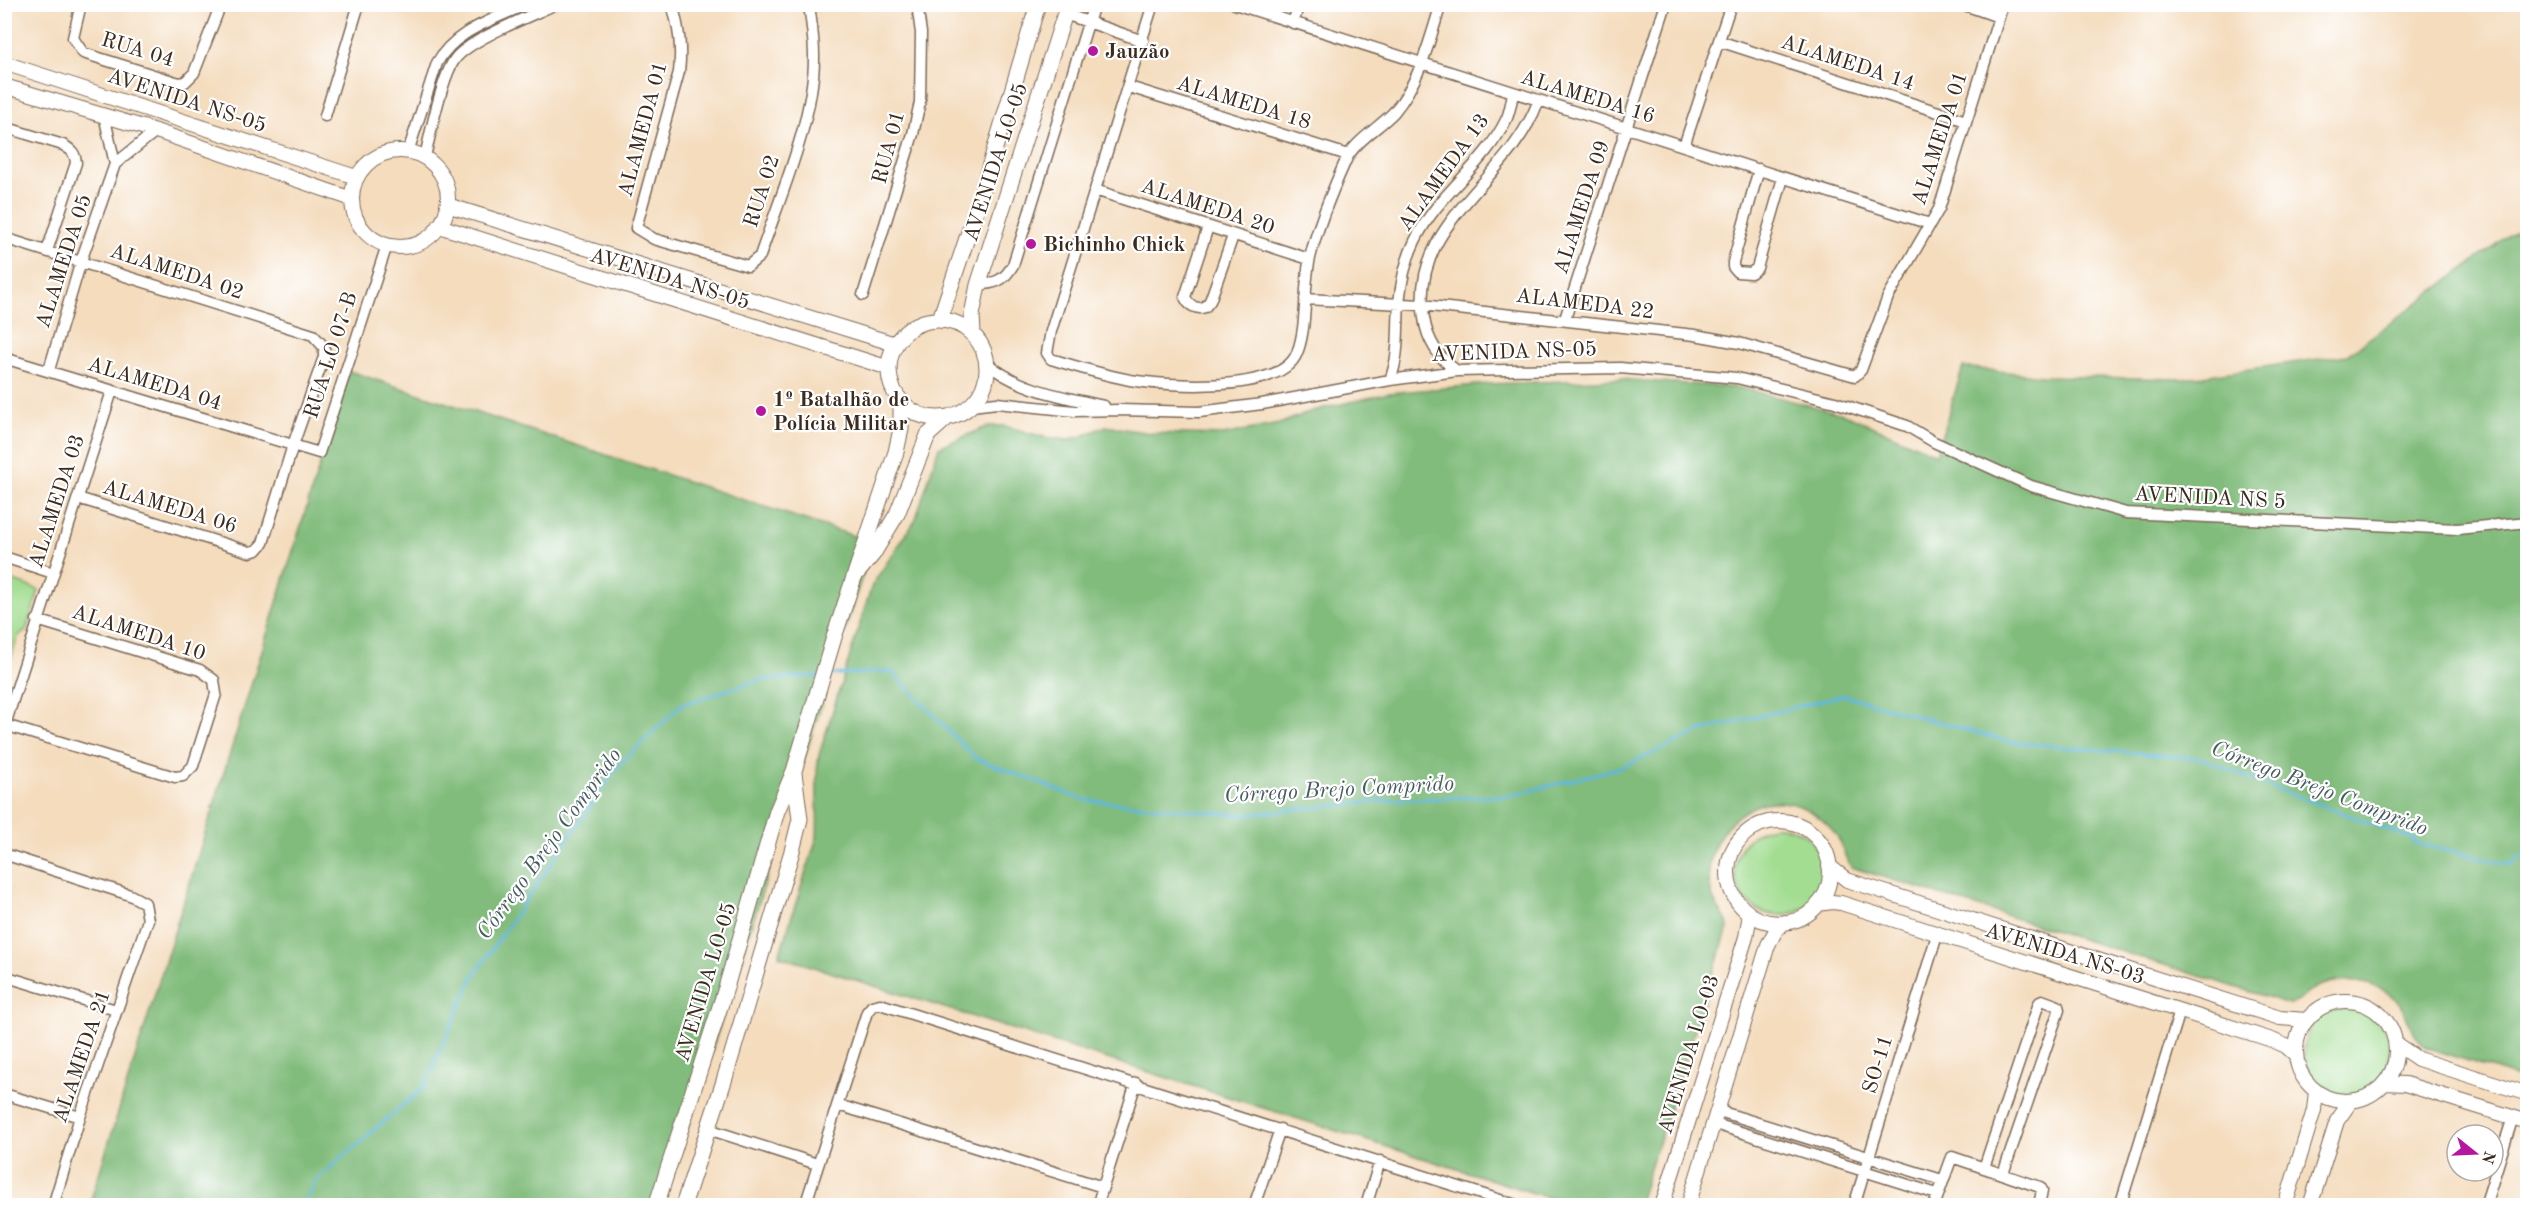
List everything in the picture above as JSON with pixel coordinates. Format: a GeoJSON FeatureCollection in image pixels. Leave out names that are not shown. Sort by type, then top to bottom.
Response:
{"type":"FeatureCollection","features":[{"type":"Feature","properties":{"kind":"main road","name":"AVENIDA LO-05"},"geometry":{"type":"LineString","coordinates":[[940,319],[974,217],[1038,4]]}},
{"type":"Feature","properties":{"kind":"main road","name":"AVENIDA LO-05"},"geometry":{"type":"LineString","coordinates":[[973,333],[972,315],[978,285],[1066,9]]}},
{"type":"Feature","properties":{"kind":"main road"},"geometry":{"type":"LineString","coordinates":[[940,319],[959,324],[973,333],[983,347],[987,363],[987,380],[981,394],[971,406],[958,415],[930,419],[914,413],[901,403],[891,387],[888,368],[895,344],[908,330],[917,324],[940,319]]}},
{"type":"Feature","properties":{"kind":"main road","name":"AVENIDA LO-05"},"geometry":{"type":"LineString","coordinates":[[656,1206],[725,991],[777,811],[794,771],[835,634],[898,445],[901,403]]}},
{"type":"Feature","properties":{"kind":"main road","name":"AVENIDA LO-05"},"geometry":{"type":"LineString","coordinates":[[857,573],[873,554],[892,524],[928,435],[947,418]]}},
{"type":"Feature","properties":{"kind":"main road","name":"AVENIDA LO-05"},"geometry":{"type":"LineString","coordinates":[[683,1206],[792,851],[800,819],[794,771]]}},
{"type":"Feature","properties":{"kind":"street","name":"RUA 04"},"geometry":{"type":"LineString","coordinates":[[81,4],[73,38],[83,53],[179,82],[184,82],[194,73],[221,4]]}},
{"type":"Feature","properties":{"kind":"street"},"geometry":{"type":"LineString","coordinates":[[325,116],[359,4]]}},
{"type":"Feature","properties":{"kind":"street"},"geometry":{"type":"LineString","coordinates":[[408,152],[437,63],[444,50],[462,35],[526,4]]}},
{"type":"Feature","properties":{"kind":"street"},"geometry":{"type":"LineString","coordinates":[[425,157],[432,126],[453,61],[462,51],[479,41],[556,4]]}},
{"type":"Feature","properties":{"kind":"street","name":"ALAMEDA 01"},"geometry":{"type":"LineString","coordinates":[[636,228],[679,72],[680,31],[672,4]]}},
{"type":"Feature","properties":{"kind":"street","name":"RUA 02"},"geometry":{"type":"LineString","coordinates":[[636,228],[654,239],[744,266],[751,265],[757,260],[791,162],[812,81],[814,55],[809,4]]}},
{"type":"Feature","properties":{"kind":"street","name":"RUA 01"},"geometry":{"type":"LineString","coordinates":[[863,294],[900,180],[920,102],[921,33],[917,4]]}},
{"type":"Feature","properties":{"kind":"street"},"geometry":{"type":"LineString","coordinates":[[978,285],[999,282],[1007,276],[1013,265],[1094,4]]}},
{"type":"Feature","properties":{"kind":"street"},"geometry":{"type":"LineString","coordinates":[[1154,4],[1048,342],[1047,353],[1051,359],[1130,380],[1195,385],[1261,378],[1274,374],[1294,359],[1300,343],[1309,259],[1319,227],[1348,155],[1393,112],[1408,91],[1422,65],[1441,4]]}},
{"type":"Feature","properties":{"kind":"street","name":"ALAMEDA 16"},"geometry":{"type":"LineString","coordinates":[[1235,4],[1538,102],[1628,128],[1930,224]]}},
{"type":"Feature","properties":{"kind":"street"},"geometry":{"type":"LineString","coordinates":[[1293,23],[1299,4]]}},
{"type":"Feature","properties":{"kind":"street","name":"ALAMEDA 09"},"geometry":{"type":"LineString","coordinates":[[1565,319],[1666,4]]}},
{"type":"Feature","properties":{"kind":"street"},"geometry":{"type":"LineString","coordinates":[[1684,146],[1731,4]]}},
{"type":"Feature","properties":{"kind":"street"},"geometry":{"type":"LineString","coordinates":[[1962,4],[1999,17]]}},
{"type":"Feature","properties":{"kind":"street","name":"ALAMEDA 01"},"geometry":{"type":"LineString","coordinates":[[1855,376],[1861,370],[1888,297],[1930,224],[1947,186],[2003,4]]}},
{"type":"Feature","properties":{"kind":"street"},"geometry":{"type":"LineString","coordinates":[[1066,9],[1088,22],[1143,41]]}},
{"type":"Feature","properties":{"kind":"street","name":"ALAMEDA 14"},"geometry":{"type":"LineString","coordinates":[[1719,41],[1966,121]]}},
{"type":"Feature","properties":{"kind":"street","name":"AVENIDA NS-05"},"geometry":{"type":"LineString","coordinates":[[4,63],[356,177]]}},
{"type":"Feature","properties":{"kind":"street","name":"AVENIDA NS-05"},"geometry":{"type":"LineString","coordinates":[[4,86],[156,131],[352,200]]}},
{"type":"Feature","properties":{"kind":"street","name":"ALAMEDA 18"},"geometry":{"type":"LineString","coordinates":[[1129,87],[1348,155]]}},
{"type":"Feature","properties":{"kind":"street","name":"ALAMEDA 13"},"geometry":{"type":"LineString","coordinates":[[1390,380],[1398,344],[1399,303],[1414,241],[1425,222],[1446,195],[1494,139],[1506,120],[1513,93]]}},
{"type":"Feature","properties":{"kind":"street","name":"ALAMEDA 13"},"geometry":{"type":"LineString","coordinates":[[1457,370],[1438,354],[1424,323],[1421,291],[1425,269],[1436,240],[1444,228],[1506,157],[1521,136],[1538,102]]}},
{"type":"Feature","properties":{"kind":"street"},"geometry":{"type":"LineString","coordinates":[[104,115],[115,164],[156,131]]}},
{"type":"Feature","properties":{"kind":"street"},"geometry":{"type":"LineString","coordinates":[[4,127],[63,145],[72,149],[75,156],[76,163],[47,250]]}},
{"type":"Feature","properties":{"kind":"street"},"geometry":{"type":"LineString","coordinates":[[394,150],[425,157],[437,167],[445,181],[447,205],[439,226],[428,238],[414,245],[398,248],[369,236],[358,224],[352,209],[356,177],[366,164],[379,155],[394,150]]}},
{"type":"Feature","properties":{"kind":"street","name":"ALAMEDA 05"},"geometry":{"type":"LineString","coordinates":[[49,370],[81,261],[115,164]]}},
{"type":"Feature","properties":{"kind":"street"},"geometry":{"type":"LineString","coordinates":[[1759,169],[1733,262],[1733,267],[1737,272],[1751,273],[1757,268],[1783,178]]}},
{"type":"Feature","properties":{"kind":"street","name":"ALAMEDA 20"},"geometry":{"type":"LineString","coordinates":[[1095,190],[1309,259]]}},
{"type":"Feature","properties":{"kind":"street","name":"AVENIDA NS-05"},"geometry":{"type":"LineString","coordinates":[[447,205],[895,344]]}},
{"type":"Feature","properties":{"kind":"street","name":"AVENIDA NS-05"},"geometry":{"type":"LineString","coordinates":[[439,226],[888,368]]}},
{"type":"Feature","properties":{"kind":"street"},"geometry":{"type":"LineString","coordinates":[[1208,227],[1185,297],[1188,303],[1198,308],[1205,307],[1210,301],[1233,236]]}},
{"type":"Feature","properties":{"kind":"street","name":"ALAMEDA 02"},"geometry":{"type":"LineString","coordinates":[[4,238],[313,335],[324,347],[324,357],[293,445]]}},
{"type":"Feature","properties":{"kind":"street","name":"RUA LO 07-B"},"geometry":{"type":"LineString","coordinates":[[293,445],[319,453],[387,245]]}},
{"type":"Feature","properties":{"kind":"street","name":"ALAMEDA 22"},"geometry":{"type":"LineString","coordinates":[[1305,299],[1421,305],[1565,319],[1724,339],[1855,376]]}},
{"type":"Feature","properties":{"kind":"street","name":"ALAMEDA 04"},"geometry":{"type":"LineString","coordinates":[[4,358],[293,445]]}},
{"type":"Feature","properties":{"kind":"street","name":"AVENIDA NS-05"},"geometry":{"type":"LineString","coordinates":[[987,363],[1000,374],[1017,382],[1119,410]]}},
{"type":"Feature","properties":{"kind":"street","name":"AVENIDA NS-05"},"geometry":{"type":"LineString","coordinates":[[971,406],[997,403],[1075,411],[1198,412],[1262,404],[1457,370],[1620,368],[1737,378],[1835,402],[1907,426]]}},
{"type":"Feature","properties":{"kind":"street","name":"ALAMEDA 03"},"geometry":{"type":"LineString","coordinates":[[5,726],[112,391]]}},
{"type":"Feature","properties":{"kind":"street","name":"AVENIDA NS 5"},"geometry":{"type":"LineString","coordinates":[[1907,426],[1934,442],[2031,486],[2126,513],[2457,528],[2528,522]]}},
{"type":"Feature","properties":{"kind":"street","name":"ALAMEDA 06"},"geometry":{"type":"LineString","coordinates":[[78,498],[250,552],[257,550],[263,543],[293,445]]}},
{"type":"Feature","properties":{"kind":"street"},"geometry":{"type":"LineString","coordinates":[[4,557],[53,573]]}},
{"type":"Feature","properties":{"kind":"street","name":"ALAMEDA 10"},"geometry":{"type":"LineString","coordinates":[[5,726],[167,776],[183,776],[193,766],[216,694],[214,680],[200,670],[37,621]]}},
{"type":"Feature","properties":{"kind":"street"},"geometry":{"type":"LineString","coordinates":[[1772,821],[1798,825],[1819,841],[1829,866],[1827,886],[1818,904],[1802,917],[1785,922],[1769,922],[1750,914],[1736,899],[1728,873],[1735,847],[1743,836],[1753,828],[1772,821]]}},
{"type":"Feature","properties":{"kind":"street","name":"ALAMEDA 21"},"geometry":{"type":"LineString","coordinates":[[4,854],[139,898],[145,903],[148,920],[80,1117],[53,1205]]}},
{"type":"Feature","properties":{"kind":"street","name":"AVENIDA NS-03"},"geometry":{"type":"LineString","coordinates":[[1829,866],[1847,880],[2280,1018],[2306,1020]]}},
{"type":"Feature","properties":{"kind":"street","name":"AVENIDA NS-03"},"geometry":{"type":"LineString","coordinates":[[1818,904],[1836,902],[2272,1040],[2286,1046],[2296,1055]]}},
{"type":"Feature","properties":{"kind":"street","name":"AVENIDA LO-03"},"geometry":{"type":"LineString","coordinates":[[1662,1206],[1746,937],[1750,914]]}},
{"type":"Feature","properties":{"kind":"street"},"geometry":{"type":"LineString","coordinates":[[1688,1206],[1768,945],[1773,934],[1785,922]]}},
{"type":"Feature","properties":{"kind":"street","name":"SO-11"},"geometry":{"type":"LineString","coordinates":[[1854,1206],[1937,935]]}},
{"type":"Feature","properties":{"kind":"street"},"geometry":{"type":"LineString","coordinates":[[4,976],[116,1010]]}},
{"type":"Feature","properties":{"kind":"street"},"geometry":{"type":"LineString","coordinates":[[1984,1168],[2039,1003],[2042,1000],[2054,1003],[2058,1006],[2059,1011],[2002,1174]]}},
{"type":"Feature","properties":{"kind":"street"},"geometry":{"type":"LineString","coordinates":[[2342,1000],[2355,1001],[2375,1009],[2385,1018],[2396,1044],[2395,1064],[2385,1083],[2368,1096],[2351,1101],[2334,1100],[2316,1091],[2302,1075],[2296,1055],[2297,1039],[2306,1020],[2328,1003],[2342,1000]]}},
{"type":"Feature","properties":{"kind":"street"},"geometry":{"type":"LineString","coordinates":[[805,1206],[867,1012],[873,1006],[880,1004],[1136,1083],[1515,1205]]}},
{"type":"Feature","properties":{"kind":"street"},"geometry":{"type":"LineString","coordinates":[[2120,1206],[2180,1011]]}},
{"type":"Feature","properties":{"kind":"street"},"geometry":{"type":"LineString","coordinates":[[2396,1044],[2418,1059],[2528,1094]]}},
{"type":"Feature","properties":{"kind":"street"},"geometry":{"type":"LineString","coordinates":[[1097,1206],[1136,1083]]}},
{"type":"Feature","properties":{"kind":"street"},"geometry":{"type":"LineString","coordinates":[[2385,1083],[2405,1084],[2528,1122]]}},
{"type":"Feature","properties":{"kind":"street"},"geometry":{"type":"LineString","coordinates":[[2285,1206],[2314,1110],[2316,1091]]}},
{"type":"Feature","properties":{"kind":"street"},"geometry":{"type":"LineString","coordinates":[[4,1094],[80,1117]]}},
{"type":"Feature","properties":{"kind":"street"},"geometry":{"type":"LineString","coordinates":[[2310,1206],[2337,1121],[2351,1101]]}},
{"type":"Feature","properties":{"kind":"street"},"geometry":{"type":"LineString","coordinates":[[838,1105],[1103,1187]]}},
{"type":"Feature","properties":{"kind":"street"},"geometry":{"type":"LineString","coordinates":[[1719,1111],[1942,1180]]}},
{"type":"Feature","properties":{"kind":"street"},"geometry":{"type":"LineString","coordinates":[[2485,1206],[2513,1117]]}},
{"type":"Feature","properties":{"kind":"street"},"geometry":{"type":"LineString","coordinates":[[1714,1124],[1865,1172],[1936,1200],[1952,1157],[2041,1188],[2039,1206]]}},
{"type":"Feature","properties":{"kind":"street"},"geometry":{"type":"LineString","coordinates":[[708,1129],[817,1164]]}},
{"type":"Feature","properties":{"kind":"street"},"geometry":{"type":"LineString","coordinates":[[1254,1206],[1280,1129]]}},
{"type":"Feature","properties":{"kind":"street"},"geometry":{"type":"LineString","coordinates":[[1366,1206],[1380,1161]]}},
{"type":"Feature","properties":{"kind":"green space"},"geometry":{"type":"Polygon","coordinates":[[[2527,222],[2527,1080],[2426,1047],[2417,1038],[2396,1000],[2388,993],[2367,984],[2333,982],[2312,990],[2299,1001],[2289,1004],[1851,867],[1833,830],[1816,815],[1799,805],[1781,802],[1763,804],[1747,810],[1721,834],[1713,851],[1709,869],[1710,887],[1728,928],[1638,1205],[1572,1205],[779,956],[817,837],[819,755],[872,585],[915,521],[939,447],[989,426],[1005,426],[1044,437],[1067,440],[1106,426],[1150,433],[1223,435],[1279,424],[1312,411],[1389,393],[1489,384],[1620,379],[1741,388],[1847,415],[1936,454],[1963,367],[2042,376],[2182,379],[2347,355],[2527,222]]]}},
{"type":"Feature","properties":{"kind":"green space"},"geometry":{"type":"Polygon","coordinates":[[[349,371],[873,542],[663,1205],[89,1206],[349,371]]]}},
{"type":"Feature","properties":{"kind":"green space"},"geometry":{"type":"Polygon","coordinates":[[[5,578],[39,590],[26,631],[18,636],[5,677],[5,578]]]}},
{"type":"Feature","properties":{"kind":"green space"},"geometry":{"type":"Polygon","coordinates":[[[1779,827],[1796,831],[1810,840],[1819,854],[1823,871],[1819,888],[1810,902],[1796,911],[1779,915],[1762,911],[1748,902],[1739,888],[1735,871],[1739,854],[1748,840],[1762,831],[1779,827]]]}},
{"type":"Feature","properties":{"kind":"green space"},"geometry":{"type":"Polygon","coordinates":[[[2339,1008],[2355,1008],[2378,1020],[2387,1034],[2390,1051],[2387,1068],[2378,1082],[2355,1094],[2339,1094],[2323,1087],[2311,1075],[2304,1059],[2304,1043],[2311,1027],[2323,1015],[2339,1008]]]}},
{"type":"Feature","properties":{"kind":"waterway","name":"Córrego Brejo Comprido"},"geometry":{"type":"LineString","coordinates":[[827,675],[891,671],[975,758],[1084,800],[1240,815],[1393,800],[1510,796],[1622,767],[1701,731],[1843,695],[2010,742],[2204,759],[2240,775],[2415,840],[2414,843],[2509,864],[2528,853]]}},
{"type":"Feature","properties":{"kind":"waterway","name":"Córrego Brejo Comprido"},"geometry":{"type":"LineString","coordinates":[[304,1206],[317,1179],[424,1087],[473,977],[619,765],[681,705],[759,680],[817,676]]}},
{"type":"Feature","properties":{"kind":"place","name":"Jauzão"},"geometry":{"type":"Point","coordinates":[1093,51]}},
{"type":"Feature","properties":{"kind":"place","name":"Bichinho Chick"},"geometry":{"type":"Point","coordinates":[1031,244]}},
{"type":"Feature","properties":{"kind":"place","name":"1º Batalhão de Polícia Militar"},"geometry":{"type":"Point","coordinates":[761,411]}}]}
